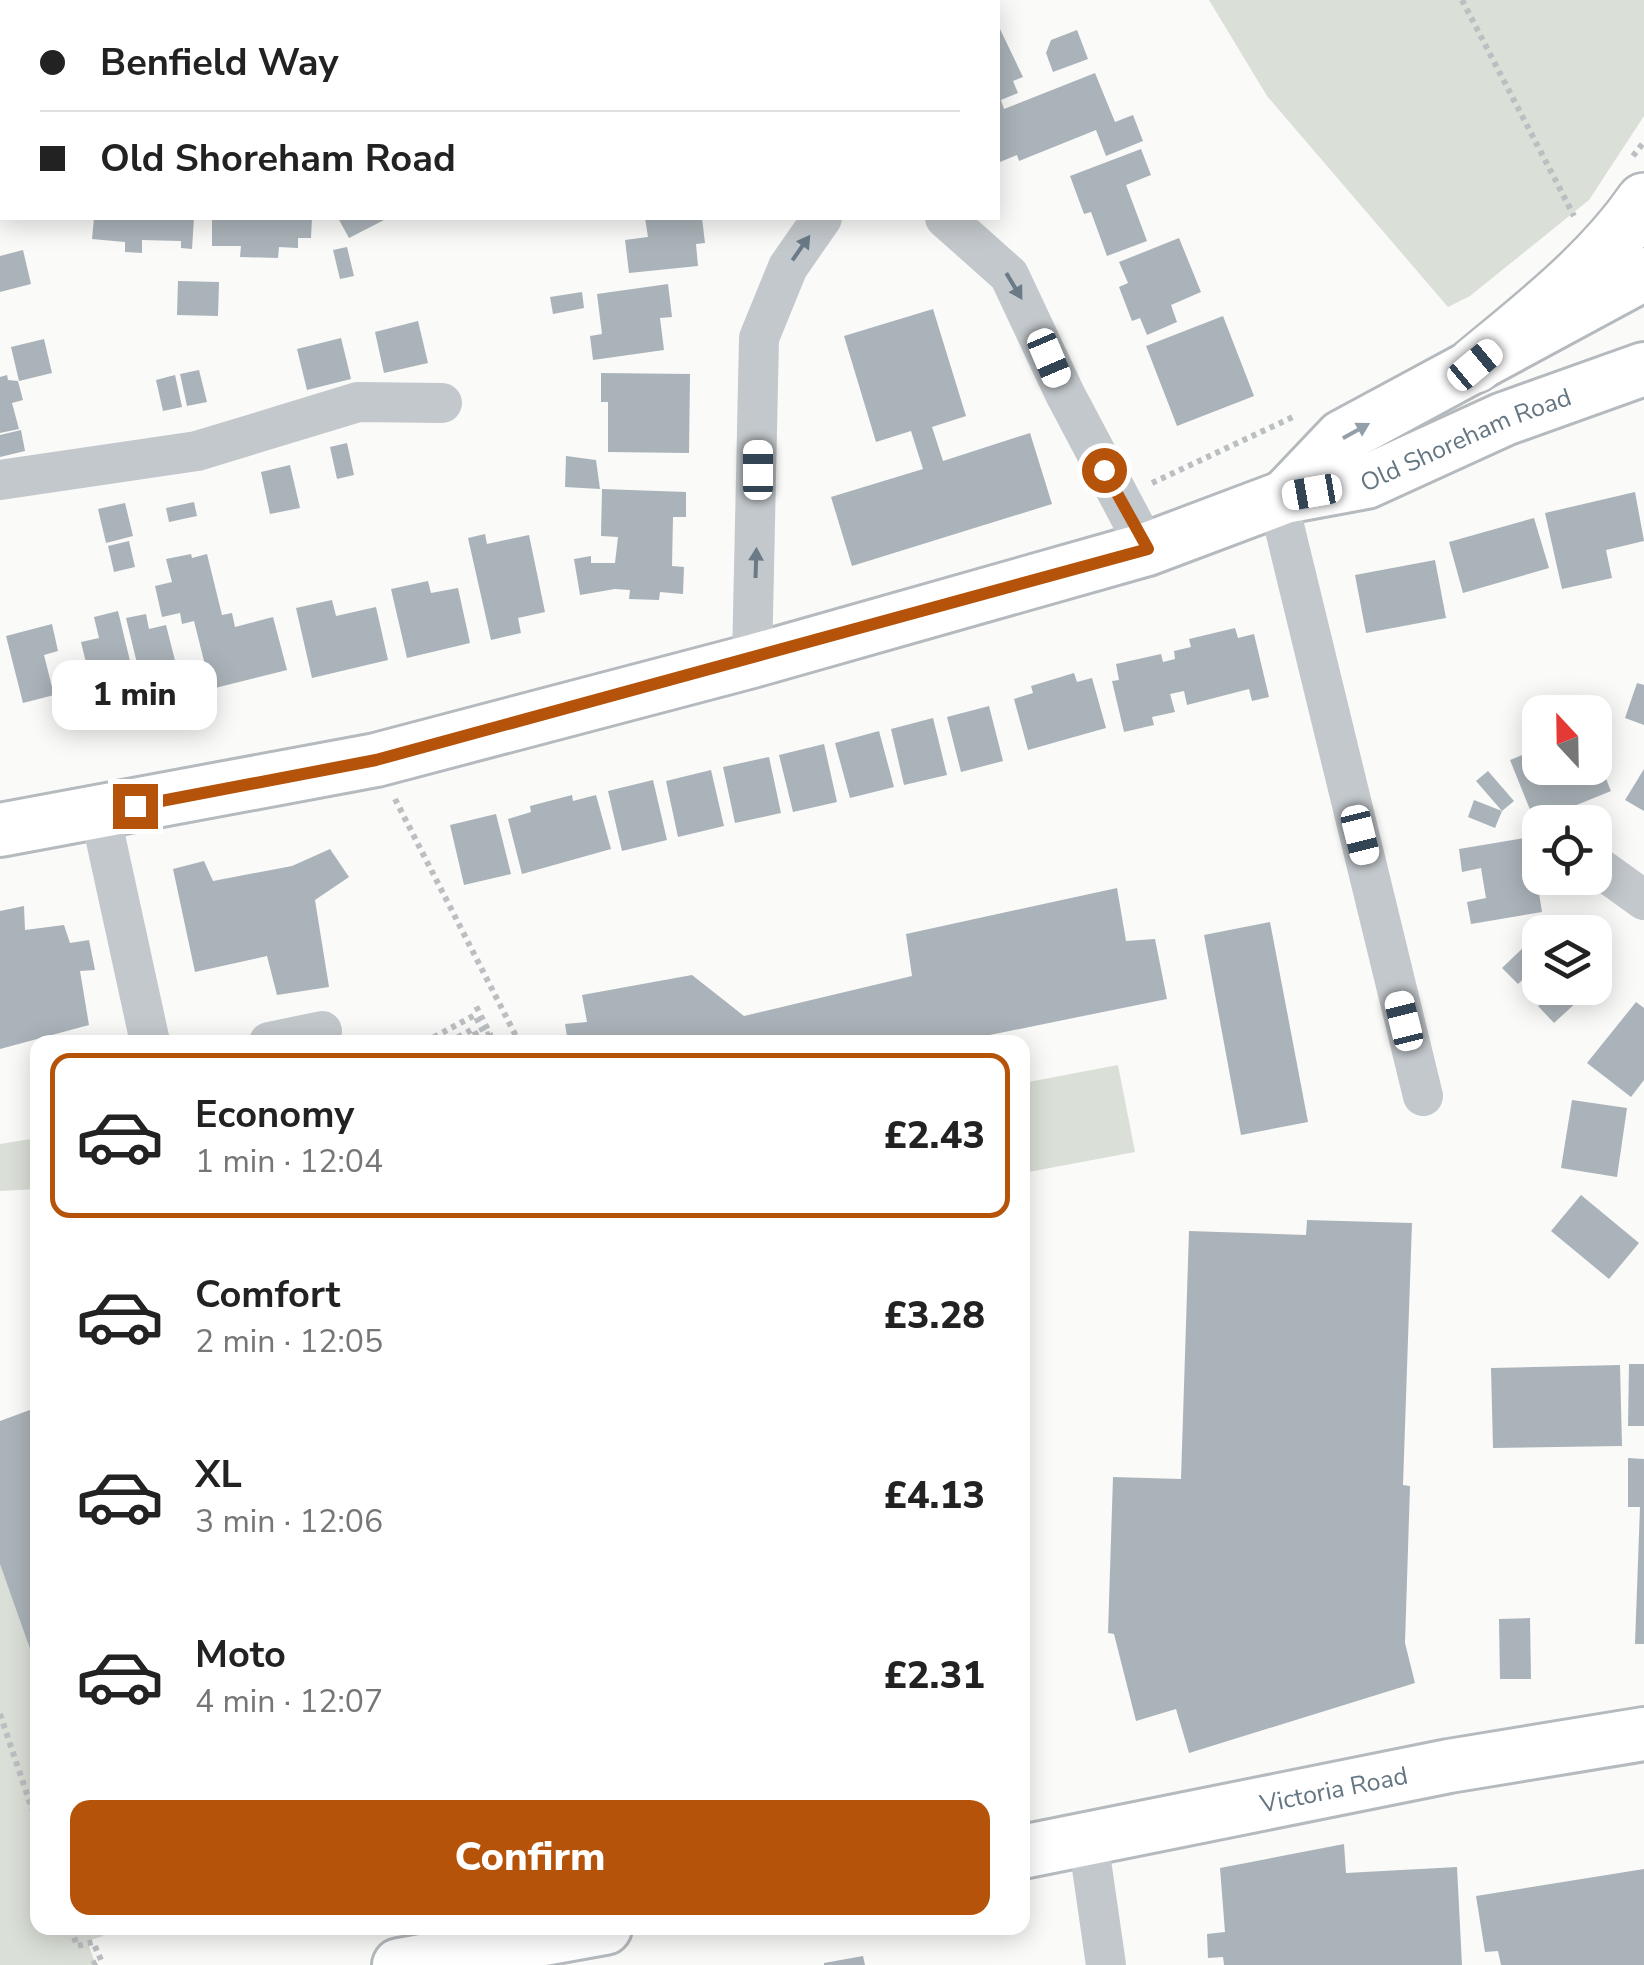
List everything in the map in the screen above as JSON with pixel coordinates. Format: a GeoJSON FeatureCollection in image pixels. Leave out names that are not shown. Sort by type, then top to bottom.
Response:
{"type":"FeatureCollection","features":[{"type":"Feature","properties":{"kind":"highway"},"geometry":{"type":"LineString","coordinates":[[1475,365],[1589,267],[1623,232],[1634,185]]}},
{"type":"Feature","properties":{"kind":"main road","name":"Old Shoreham Road"},"geometry":{"type":"LineString","coordinates":[[1281,499],[1342,438],[1644,274]]}},
{"type":"Feature","properties":{"kind":"main road","name":"Old Shoreham Road"},"geometry":{"type":"LineString","coordinates":[[0,830],[376,760],[1148,549],[1281,499],[1366,482],[1504,419],[1644,369]]}},
{"type":"Feature","properties":{"kind":"main road","name":"Victoria Road"},"geometry":{"type":"LineString","coordinates":[[1030,1851],[1448,1766],[1644,1734]]}},
{"type":"Feature","properties":{"kind":"main road"},"geometry":{"type":"LineString","coordinates":[[399,1965],[566,1935]]}},
{"type":"Feature","properties":{"kind":"street"},"geometry":{"type":"LineString","coordinates":[[752,660],[759,338],[788,266],[821,220]]}},
{"type":"Feature","properties":{"kind":"street"},"geometry":{"type":"LineString","coordinates":[[947,220],[1009,275],[1104,470],[1148,549]]}},
{"type":"Feature","properties":{"kind":"street"},"geometry":{"type":"LineString","coordinates":[[0,480],[197,451],[358,402],[442,403]]}},
{"type":"Feature","properties":{"kind":"street"},"geometry":{"type":"LineString","coordinates":[[1281,499],[1423,1096]]}},
{"type":"Feature","properties":{"kind":"street"},"geometry":{"type":"LineString","coordinates":[[100,813],[148,1035]]}},
{"type":"Feature","properties":{"kind":"street"},"geometry":{"type":"LineString","coordinates":[[1612,877],[1644,900]]}},
{"type":"Feature","properties":{"kind":"street"},"geometry":{"type":"LineString","coordinates":[[302,1035],[322,1031]]}},
{"type":"Feature","properties":{"kind":"street"},"geometry":{"type":"LineString","coordinates":[[1088,1840],[1106,1965]]}},
{"type":"Feature","properties":{"kind":"path"},"geometry":{"type":"LineString","coordinates":[[1462,0],[1572,214],[1584,225]]}},
{"type":"Feature","properties":{"kind":"path"},"geometry":{"type":"LineString","coordinates":[[1634,185],[1644,142]]}},
{"type":"Feature","properties":{"kind":"path"},"geometry":{"type":"LineString","coordinates":[[1104,470],[1147,485],[1298,414]]}},
{"type":"Feature","properties":{"kind":"path"},"geometry":{"type":"LineString","coordinates":[[376,760],[515,1035]]}},
{"type":"Feature","properties":{"kind":"path"},"geometry":{"type":"LineString","coordinates":[[438,1035],[475,1015],[485,1035],[490,1034],[474,1002]]}},
{"type":"Feature","properties":{"kind":"path"},"geometry":{"type":"LineString","coordinates":[[0,1714],[30,1803]]}},
{"type":"Feature","properties":{"kind":"path"},"geometry":{"type":"LineString","coordinates":[[73,1935],[77,1946],[93,1942],[100,1960],[90,1965]]}},
{"type":"Feature","properties":{"kind":"shaded area"},"geometry":{"type":"Polygon","coordinates":[[[1209,0],[1644,0],[1644,116],[1589,200],[1470,296],[1448,307],[1267,96],[1209,0]]]}},
{"type":"Feature","properties":{"kind":"shaded area"},"geometry":{"type":"Polygon","coordinates":[[[1118,1065],[1135,1152],[1030,1172],[1030,1082],[1118,1065]]]}},
{"type":"Feature","properties":{"kind":"shaded area"},"geometry":{"type":"Polygon","coordinates":[[[30,1139],[30,1189],[0,1191],[0,1144],[30,1139]]]}},
{"type":"Feature","properties":{"kind":"shaded area"},"geometry":{"type":"Polygon","coordinates":[[[0,1563],[30,1650],[30,1935],[103,1935],[87,1941],[96,1965],[0,1965],[0,1563]]]}},
{"type":"Feature","properties":{"kind":"building"},"geometry":{"type":"Polygon","coordinates":[[[1000,29],[1023,77],[1013,81],[1018,93],[1001,100],[1004,109],[1095,73],[1115,122],[1133,115],[1143,141],[1106,156],[1096,130],[1019,161],[1017,155],[1000,162],[1000,29]]]}},
{"type":"Feature","properties":{"kind":"building"},"geometry":{"type":"Polygon","coordinates":[[[1077,30],[1088,59],[1053,72],[1046,53],[1051,40],[1077,30]]]}},
{"type":"Feature","properties":{"kind":"building"},"geometry":{"type":"Polygon","coordinates":[[[1141,149],[1151,175],[1126,185],[1147,241],[1107,256],[1091,212],[1084,214],[1070,176],[1141,149]]]}},
{"type":"Feature","properties":{"kind":"building"},"geometry":{"type":"Polygon","coordinates":[[[94,220],[194,220],[192,249],[181,248],[181,241],[142,240],[142,253],[125,252],[125,242],[92,239],[94,220]]]}},
{"type":"Feature","properties":{"kind":"building"},"geometry":{"type":"Polygon","coordinates":[[[212,220],[312,220],[311,238],[298,238],[298,248],[279,247],[278,258],[240,257],[241,246],[212,246],[212,220]]]}},
{"type":"Feature","properties":{"kind":"building"},"geometry":{"type":"Polygon","coordinates":[[[339,220],[384,220],[349,238],[339,220]]]}},
{"type":"Feature","properties":{"kind":"building"},"geometry":{"type":"Polygon","coordinates":[[[645,220],[702,220],[705,243],[696,244],[698,266],[629,273],[625,240],[648,237],[645,220]]]}},
{"type":"Feature","properties":{"kind":"building"},"geometry":{"type":"Polygon","coordinates":[[[1179,238],[1201,292],[1171,305],[1177,322],[1147,335],[1140,318],[1132,321],[1119,287],[1128,283],[1119,262],[1179,238]]]}},
{"type":"Feature","properties":{"kind":"building"},"geometry":{"type":"Polygon","coordinates":[[[347,247],[354,276],[340,279],[333,250],[347,247]]]}},
{"type":"Feature","properties":{"kind":"building"},"geometry":{"type":"Polygon","coordinates":[[[23,250],[31,284],[0,292],[0,256],[23,250]]]}},
{"type":"Feature","properties":{"kind":"building"},"geometry":{"type":"Polygon","coordinates":[[[178,281],[219,282],[218,316],[177,315],[178,281]]]}},
{"type":"Feature","properties":{"kind":"building"},"geometry":{"type":"Polygon","coordinates":[[[668,284],[672,317],[660,318],[664,350],[593,360],[590,336],[602,334],[597,294],[668,284]]]}},
{"type":"Feature","properties":{"kind":"building"},"geometry":{"type":"Polygon","coordinates":[[[582,292],[584,308],[553,314],[550,297],[582,292]]]}},
{"type":"Feature","properties":{"kind":"building"},"geometry":{"type":"Polygon","coordinates":[[[933,309],[966,416],[932,427],[943,461],[1030,433],[1052,504],[852,566],[831,497],[923,469],[911,431],[876,442],[844,336],[933,309]]]}},
{"type":"Feature","properties":{"kind":"building"},"geometry":{"type":"Polygon","coordinates":[[[1223,316],[1254,396],[1177,426],[1146,346],[1223,316]]]}},
{"type":"Feature","properties":{"kind":"building"},"geometry":{"type":"Polygon","coordinates":[[[418,321],[428,363],[384,373],[375,332],[418,321]]]}},
{"type":"Feature","properties":{"kind":"building"},"geometry":{"type":"Polygon","coordinates":[[[341,338],[351,379],[307,390],[297,349],[341,338]]]}},
{"type":"Feature","properties":{"kind":"building"},"geometry":{"type":"Polygon","coordinates":[[[44,339],[52,373],[19,381],[11,347],[44,339]]]}},
{"type":"Feature","properties":{"kind":"building"},"geometry":{"type":"Polygon","coordinates":[[[199,370],[207,402],[187,406],[180,374],[199,370]]]}},
{"type":"Feature","properties":{"kind":"building"},"geometry":{"type":"Polygon","coordinates":[[[601,373],[690,374],[689,453],[608,452],[608,402],[601,402],[601,373]]]}},
{"type":"Feature","properties":{"kind":"building"},"geometry":{"type":"Polygon","coordinates":[[[7,375],[8,380],[18,381],[23,400],[12,403],[19,429],[0,433],[0,377],[7,375]]]}},
{"type":"Feature","properties":{"kind":"building"},"geometry":{"type":"Polygon","coordinates":[[[175,375],[182,407],[163,411],[156,380],[175,375]]]}},
{"type":"Feature","properties":{"kind":"building"},"geometry":{"type":"Polygon","coordinates":[[[21,430],[25,451],[0,457],[0,435],[21,430]]]}},
{"type":"Feature","properties":{"kind":"building"},"geometry":{"type":"Polygon","coordinates":[[[347,443],[354,475],[337,479],[330,447],[347,443]]]}},
{"type":"Feature","properties":{"kind":"building"},"geometry":{"type":"Polygon","coordinates":[[[566,456],[596,460],[600,489],[565,487],[566,456]]]}},
{"type":"Feature","properties":{"kind":"building"},"geometry":{"type":"Polygon","coordinates":[[[290,465],[300,508],[270,514],[261,472],[290,465]]]}},
{"type":"Feature","properties":{"kind":"building"},"geometry":{"type":"Polygon","coordinates":[[[602,489],[686,492],[686,517],[673,517],[672,566],[684,567],[683,594],[660,592],[659,600],[629,599],[630,590],[615,589],[580,595],[574,559],[591,556],[591,563],[615,563],[618,537],[601,536],[602,489]]]}},
{"type":"Feature","properties":{"kind":"building"},"geometry":{"type":"Polygon","coordinates":[[[1635,492],[1644,541],[1606,550],[1612,578],[1562,589],[1545,513],[1635,492]]]}},
{"type":"Feature","properties":{"kind":"building"},"geometry":{"type":"Polygon","coordinates":[[[194,502],[197,516],[169,522],[166,508],[194,502]]]}},
{"type":"Feature","properties":{"kind":"building"},"geometry":{"type":"Polygon","coordinates":[[[125,503],[133,536],[106,543],[98,509],[125,503]]]}},
{"type":"Feature","properties":{"kind":"building"},"geometry":{"type":"Polygon","coordinates":[[[1534,518],[1549,568],[1463,593],[1449,542],[1534,518]]]}},
{"type":"Feature","properties":{"kind":"building"},"geometry":{"type":"Polygon","coordinates":[[[485,534],[487,544],[529,535],[545,612],[518,618],[521,633],[491,640],[468,538],[485,534]]]}},
{"type":"Feature","properties":{"kind":"building"},"geometry":{"type":"Polygon","coordinates":[[[129,541],[135,567],[114,572],[108,546],[129,541]]]}},
{"type":"Feature","properties":{"kind":"building"},"geometry":{"type":"Polygon","coordinates":[[[191,554],[192,558],[207,554],[222,615],[232,613],[235,627],[273,617],[287,670],[211,689],[194,621],[182,624],[180,613],[162,617],[155,586],[172,582],[166,559],[191,554]]]}},
{"type":"Feature","properties":{"kind":"building"},"geometry":{"type":"Polygon","coordinates":[[[1435,560],[1446,618],[1366,633],[1355,575],[1435,560]]]}},
{"type":"Feature","properties":{"kind":"building"},"geometry":{"type":"Polygon","coordinates":[[[428,581],[431,593],[458,588],[470,643],[407,658],[391,589],[428,581]]]}},
{"type":"Feature","properties":{"kind":"building"},"geometry":{"type":"Polygon","coordinates":[[[332,600],[336,616],[376,607],[388,660],[312,678],[296,608],[332,600]]]}},
{"type":"Feature","properties":{"kind":"building"},"geometry":{"type":"Polygon","coordinates":[[[118,611],[137,690],[95,700],[81,642],[99,638],[94,617],[118,611]]]}},
{"type":"Feature","properties":{"kind":"building"},"geometry":{"type":"Polygon","coordinates":[[[146,614],[149,629],[166,625],[181,684],[144,692],[126,618],[146,614]]]}},
{"type":"Feature","properties":{"kind":"building"},"geometry":{"type":"Polygon","coordinates":[[[52,624],[58,651],[44,655],[54,695],[23,703],[6,636],[52,624]]]}},
{"type":"Feature","properties":{"kind":"building"},"geometry":{"type":"Polygon","coordinates":[[[1235,628],[1238,638],[1254,634],[1269,697],[1252,701],[1249,689],[1187,705],[1184,691],[1170,694],[1175,712],[1152,717],[1154,725],[1124,732],[1112,681],[1119,680],[1116,664],[1161,654],[1163,662],[1175,659],[1174,651],[1191,647],[1189,639],[1235,628]]]}},
{"type":"Feature","properties":{"kind":"building"},"geometry":{"type":"Polygon","coordinates":[[[1074,673],[1077,682],[1092,678],[1106,728],[1028,750],[1014,699],[1033,693],[1031,686],[1074,673]]]}},
{"type":"Feature","properties":{"kind":"building"},"geometry":{"type":"Polygon","coordinates":[[[1637,683],[1644,685],[1644,725],[1625,718],[1637,683]]]}},
{"type":"Feature","properties":{"kind":"building"},"geometry":{"type":"Polygon","coordinates":[[[989,706],[1003,761],[961,772],[947,717],[989,706]]]}},
{"type":"Feature","properties":{"kind":"building"},"geometry":{"type":"Polygon","coordinates":[[[933,718],[947,775],[904,785],[891,729],[933,718]]]}},
{"type":"Feature","properties":{"kind":"building"},"geometry":{"type":"Polygon","coordinates":[[[879,731],[894,787],[850,798],[835,743],[879,731]]]}},
{"type":"Feature","properties":{"kind":"building"},"geometry":{"type":"Polygon","coordinates":[[[824,744],[837,802],[793,812],[779,755],[824,744]]]}},
{"type":"Feature","properties":{"kind":"building"},"geometry":{"type":"Polygon","coordinates":[[[1522,755],[1522,785],[1609,785],[1611,791],[1577,805],[1528,805],[1510,760],[1522,755]]]}},
{"type":"Feature","properties":{"kind":"building"},"geometry":{"type":"Polygon","coordinates":[[[769,757],[781,813],[735,823],[723,767],[769,757]]]}},
{"type":"Feature","properties":{"kind":"building"},"geometry":{"type":"Polygon","coordinates":[[[1644,769],[1644,811],[1625,800],[1644,769]]]}},
{"type":"Feature","properties":{"kind":"building"},"geometry":{"type":"Polygon","coordinates":[[[711,770],[724,826],[678,837],[666,781],[711,770]]]}},
{"type":"Feature","properties":{"kind":"building"},"geometry":{"type":"Polygon","coordinates":[[[1488,771],[1514,801],[1502,811],[1476,781],[1488,771]]]}},
{"type":"Feature","properties":{"kind":"building"},"geometry":{"type":"Polygon","coordinates":[[[653,780],[667,840],[622,851],[608,791],[653,780]]]}},
{"type":"Feature","properties":{"kind":"building"},"geometry":{"type":"Polygon","coordinates":[[[572,795],[573,801],[596,795],[611,849],[522,874],[508,819],[531,812],[530,806],[572,795]]]}},
{"type":"Feature","properties":{"kind":"building"},"geometry":{"type":"Polygon","coordinates":[[[1474,800],[1502,811],[1495,828],[1468,817],[1474,800]]]}},
{"type":"Feature","properties":{"kind":"building"},"geometry":{"type":"Polygon","coordinates":[[[496,814],[511,874],[464,885],[450,825],[496,814]]]}},
{"type":"Feature","properties":{"kind":"building"},"geometry":{"type":"Polygon","coordinates":[[[1522,838],[1522,895],[1539,895],[1542,912],[1471,924],[1467,902],[1486,898],[1481,868],[1462,872],[1459,849],[1522,838]]]}},
{"type":"Feature","properties":{"kind":"building"},"geometry":{"type":"Polygon","coordinates":[[[330,849],[349,877],[315,900],[329,987],[277,995],[267,956],[195,972],[173,869],[204,861],[213,881],[292,866],[330,849]]]}},
{"type":"Feature","properties":{"kind":"building"},"geometry":{"type":"Polygon","coordinates":[[[1117,888],[1126,941],[1155,939],[1167,999],[990,1035],[567,1035],[565,1024],[587,1022],[582,995],[692,975],[744,1016],[912,976],[906,934],[1117,888]]]}},
{"type":"Feature","properties":{"kind":"building"},"geometry":{"type":"Polygon","coordinates":[[[24,906],[25,930],[64,925],[70,943],[89,940],[95,970],[80,971],[89,1025],[52,1035],[30,1035],[30,1041],[0,1049],[0,911],[24,906]]]}},
{"type":"Feature","properties":{"kind":"building"},"geometry":{"type":"Polygon","coordinates":[[[1270,922],[1308,1122],[1241,1135],[1204,935],[1270,922]]]}},
{"type":"Feature","properties":{"kind":"building"},"geometry":{"type":"Polygon","coordinates":[[[1522,949],[1522,980],[1518,984],[1502,968],[1522,949]]]}},
{"type":"Feature","properties":{"kind":"building"},"geometry":{"type":"Polygon","coordinates":[[[1636,1002],[1644,1008],[1644,1080],[1631,1097],[1587,1063],[1636,1002]]]}},
{"type":"Feature","properties":{"kind":"building"},"geometry":{"type":"Polygon","coordinates":[[[1539,1005],[1574,1005],[1554,1023],[1539,1005]]]}},
{"type":"Feature","properties":{"kind":"building"},"geometry":{"type":"Polygon","coordinates":[[[1572,1100],[1627,1108],[1617,1177],[1561,1168],[1572,1100]]]}},
{"type":"Feature","properties":{"kind":"building"},"geometry":{"type":"Polygon","coordinates":[[[1581,1195],[1639,1243],[1609,1279],[1551,1231],[1581,1195]]]}},
{"type":"Feature","properties":{"kind":"building"},"geometry":{"type":"Polygon","coordinates":[[[1307,1220],[1412,1223],[1403,1485],[1410,1486],[1405,1643],[1415,1683],[1189,1753],[1176,1709],[1136,1721],[1114,1634],[1108,1633],[1113,1477],[1181,1479],[1189,1231],[1306,1235],[1307,1220]]]}},
{"type":"Feature","properties":{"kind":"building"},"geometry":{"type":"Polygon","coordinates":[[[1629,1364],[1644,1364],[1644,1426],[1628,1426],[1629,1364]]]}},
{"type":"Feature","properties":{"kind":"building"},"geometry":{"type":"Polygon","coordinates":[[[1620,1365],[1622,1446],[1493,1448],[1491,1368],[1620,1365]]]}},
{"type":"Feature","properties":{"kind":"building"},"geometry":{"type":"Polygon","coordinates":[[[30,1410],[30,1649],[0,1564],[0,1421],[30,1410]]]}},
{"type":"Feature","properties":{"kind":"building"},"geometry":{"type":"Polygon","coordinates":[[[1628,1458],[1644,1459],[1644,1644],[1635,1644],[1640,1507],[1628,1507],[1628,1458]]]}},
{"type":"Feature","properties":{"kind":"building"},"geometry":{"type":"Polygon","coordinates":[[[1530,1618],[1531,1679],[1500,1679],[1499,1619],[1530,1618]]]}},
{"type":"Feature","properties":{"kind":"building"},"geometry":{"type":"Polygon","coordinates":[[[1344,1844],[1346,1873],[1457,1867],[1462,1965],[1224,1965],[1223,1957],[1208,1958],[1207,1934],[1225,1932],[1220,1868],[1344,1844]]]}},
{"type":"Feature","properties":{"kind":"building"},"geometry":{"type":"Polygon","coordinates":[[[1644,1869],[1644,1965],[1501,1965],[1498,1951],[1485,1952],[1476,1896],[1644,1869]]]}},
{"type":"Feature","properties":{"kind":"building"},"geometry":{"type":"Polygon","coordinates":[[[863,1956],[865,1965],[824,1965],[824,1963],[863,1956]]]}},
{"type":"Feature","properties":{"kind":"route"},"geometry":{"type":"LineString","coordinates":[[135,806],[376,760],[1148,549],[1104,470]]}}]}
